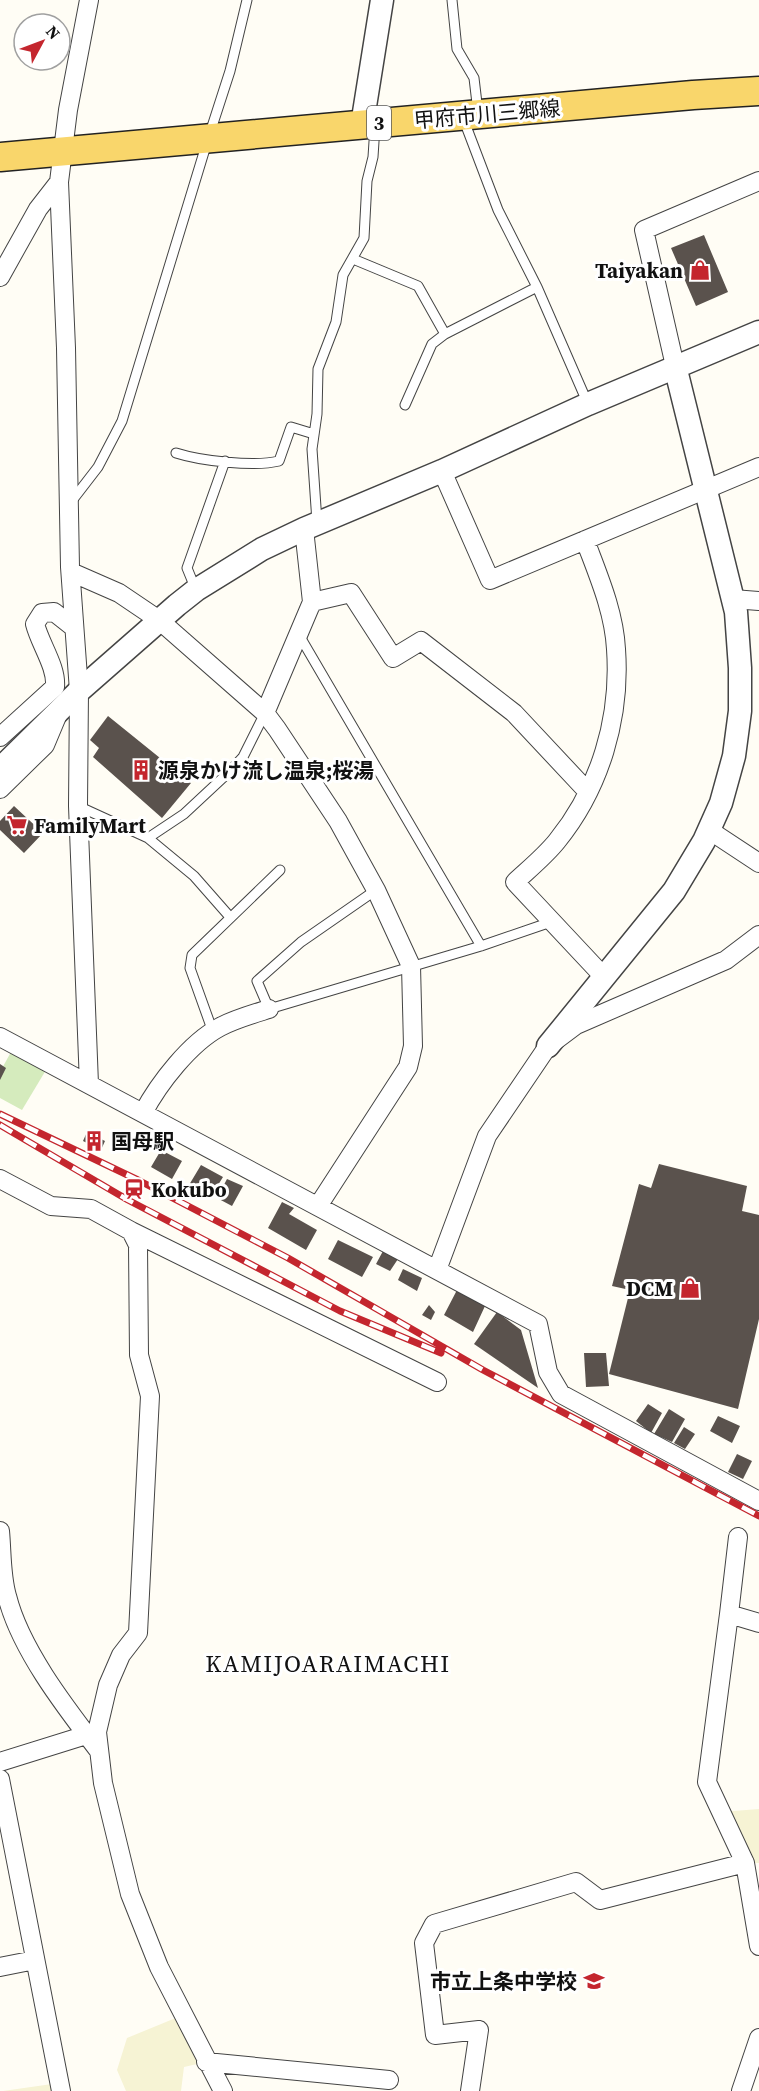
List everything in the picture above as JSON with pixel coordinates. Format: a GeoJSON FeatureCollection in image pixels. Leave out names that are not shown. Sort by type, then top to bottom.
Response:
{"type":"FeatureCollection","features":[{"type":"Feature","properties":{"kind":"main road","name":"甲府市川三郷線"},"geometry":{"type":"LineString","coordinates":[[0,157],[759,91]]}},
{"type":"Feature","properties":{"kind":"street"},"geometry":{"type":"LineString","coordinates":[[88,0],[68,110],[59,182],[70,504],[70,572],[79,691],[78,806],[88,1084]]}},
{"type":"Feature","properties":{"kind":"street"},"geometry":{"type":"LineString","coordinates":[[369,124],[382,0]]}},
{"type":"Feature","properties":{"kind":"street"},"geometry":{"type":"LineString","coordinates":[[437,1270],[487,1136],[548,1046],[674,891],[709,830],[721,803],[734,756],[740,711],[741,668],[736,612],[644,230],[759,181]]}},
{"type":"Feature","properties":{"kind":"street"},"geometry":{"type":"LineString","coordinates":[[0,277],[38,209],[59,182]]}},
{"type":"Feature","properties":{"kind":"street"},"geometry":{"type":"LineString","coordinates":[[0,768],[79,691],[159,620],[196,590],[262,549],[675,366],[759,332]]}},
{"type":"Feature","properties":{"kind":"street"},"geometry":{"type":"LineString","coordinates":[[442,471],[490,580],[759,467]]}},
{"type":"Feature","properties":{"kind":"street"},"geometry":{"type":"LineString","coordinates":[[265,713],[312,602],[311,526]]}},
{"type":"Feature","properties":{"kind":"street"},"geometry":{"type":"LineString","coordinates":[[585,540],[605,593],[616,648],[613,723],[598,771],[579,813],[556,843],[514,882],[604,977]]}},
{"type":"Feature","properties":{"kind":"street"},"geometry":{"type":"LineString","coordinates":[[70,572],[118,593],[159,620],[265,713],[338,821],[376,890],[411,966],[414,1046],[408,1067],[318,1206]]}},
{"type":"Feature","properties":{"kind":"street"},"geometry":{"type":"LineString","coordinates":[[312,602],[351,593],[393,658],[421,641],[514,713],[588,792]]}},
{"type":"Feature","properties":{"kind":"street"},"geometry":{"type":"LineString","coordinates":[[733,599],[759,601]]}},
{"type":"Feature","properties":{"kind":"street"},"geometry":{"type":"LineString","coordinates":[[0,737],[54,687],[56,675],[34,624],[42,613],[54,612],[74,627]]}},
{"type":"Feature","properties":{"kind":"street"},"geometry":{"type":"LineString","coordinates":[[0,789],[45,745],[60,710]]}},
{"type":"Feature","properties":{"kind":"street"},"geometry":{"type":"LineString","coordinates":[[709,830],[759,862]]}},
{"type":"Feature","properties":{"kind":"street"},"geometry":{"type":"LineString","coordinates":[[548,1046],[576,1025],[726,960],[759,935]]}},
{"type":"Feature","properties":{"kind":"street"},"geometry":{"type":"LineString","coordinates":[[143,1113],[151,1097],[199,1041],[221,1026],[269,1009]]}},
{"type":"Feature","properties":{"kind":"street"},"geometry":{"type":"LineString","coordinates":[[0,1037],[538,1324],[548,1372],[561,1395],[759,1501]]}},
{"type":"Feature","properties":{"kind":"street"},"geometry":{"type":"LineString","coordinates":[[0,1179],[51,1206],[91,1209],[131,1232],[437,1382]]}},
{"type":"Feature","properties":{"kind":"street"},"geometry":{"type":"LineString","coordinates":[[92,1733],[121,1654],[138,1633],[150,1396],[139,1355],[138,1245],[131,1232]]}},
{"type":"Feature","properties":{"kind":"street"},"geometry":{"type":"LineString","coordinates":[[0,1531],[6,1595],[19,1629],[57,1695],[92,1733],[99,1751],[103,1784],[130,1894],[159,1967],[206,2062],[223,2091]]}},
{"type":"Feature","properties":{"kind":"street"},"geometry":{"type":"LineString","coordinates":[[738,1537],[707,1782],[745,1863],[759,1943]]}},
{"type":"Feature","properties":{"kind":"street"},"geometry":{"type":"LineString","coordinates":[[729,1614],[759,1623]]}},
{"type":"Feature","properties":{"kind":"street"},"geometry":{"type":"LineString","coordinates":[[0,1762],[92,1733]]}},
{"type":"Feature","properties":{"kind":"street"},"geometry":{"type":"LineString","coordinates":[[0,1779],[61,2091]]}},
{"type":"Feature","properties":{"kind":"street"},"geometry":{"type":"LineString","coordinates":[[470,2091],[478,2030],[435,2035],[424,1943],[434,1923],[576,1882],[600,1900],[745,1863]]}},
{"type":"Feature","properties":{"kind":"street"},"geometry":{"type":"LineString","coordinates":[[0,1967],[34,1960]]}},
{"type":"Feature","properties":{"kind":"street"},"geometry":{"type":"LineString","coordinates":[[741,2091],[759,2038]]}},
{"type":"Feature","properties":{"kind":"street"},"geometry":{"type":"LineString","coordinates":[[206,2062],[389,2079]]}},
{"type":"Feature","properties":{"kind":"lane"},"geometry":{"type":"LineString","coordinates":[[70,504],[98,467],[122,421],[230,71],[247,0]]}},
{"type":"Feature","properties":{"kind":"lane"},"geometry":{"type":"LineString","coordinates":[[452,0],[457,49],[474,78],[470,115],[498,210],[537,287],[588,404]]}},
{"type":"Feature","properties":{"kind":"lane"},"geometry":{"type":"LineString","coordinates":[[311,526],[312,449],[318,369],[336,322],[344,275],[364,238],[367,181],[373,157],[369,124]]}},
{"type":"Feature","properties":{"kind":"lane"},"geometry":{"type":"LineString","coordinates":[[352,259],[418,286],[445,334]]}},
{"type":"Feature","properties":{"kind":"lane"},"geometry":{"type":"LineString","coordinates":[[405,405],[432,344],[445,334],[537,287]]}},
{"type":"Feature","properties":{"kind":"lane"},"geometry":{"type":"LineString","coordinates":[[176,453],[194,459],[264,465],[279,462],[291,427],[314,434]]}},
{"type":"Feature","properties":{"kind":"lane"},"geometry":{"type":"LineString","coordinates":[[196,590],[187,568],[225,461]]}},
{"type":"Feature","properties":{"kind":"lane"},"geometry":{"type":"LineString","coordinates":[[299,635],[481,946]]}},
{"type":"Feature","properties":{"kind":"lane"},"geometry":{"type":"LineString","coordinates":[[148,838],[184,814],[243,757],[265,713]]}},
{"type":"Feature","properties":{"kind":"lane"},"geometry":{"type":"LineString","coordinates":[[78,806],[148,838],[194,876],[231,917]]}},
{"type":"Feature","properties":{"kind":"lane"},"geometry":{"type":"LineString","coordinates":[[213,1032],[189,968],[192,955],[280,870]]}},
{"type":"Feature","properties":{"kind":"lane"},"geometry":{"type":"LineString","coordinates":[[376,890],[301,942],[256,981],[269,1009],[481,946],[551,922]]}},
{"type":"Feature","properties":{"kind":"shaded area"},"geometry":{"type":"Polygon","coordinates":[[[759,1809],[759,1863],[745,1863],[721,1812],[759,1809]]]}},
{"type":"Feature","properties":{"kind":"shaded area"},"geometry":{"type":"Polygon","coordinates":[[[183,2015],[206,2062],[184,2067],[181,2091],[126,2091],[117,2070],[127,2038],[183,2015]]]}},
{"type":"Feature","properties":{"kind":"shaded area"},"geometry":{"type":"Polygon","coordinates":[[[59,2083],[61,2091],[3,2091],[59,2083]]]}},
{"type":"Feature","properties":{"kind":"green space"},"geometry":{"type":"Polygon","coordinates":[[[11,1052],[46,1070],[22,1110],[0,1098],[0,1072],[11,1052]]]}},
{"type":"Feature","properties":{"kind":"building","name":"Taiyakan"},"geometry":{"type":"Polygon","coordinates":[[[704,235],[728,292],[696,306],[671,248],[704,235]]]}},
{"type":"Feature","properties":{"kind":"building","name":"源泉かけ流し温泉;桜湯"},"geometry":{"type":"Polygon","coordinates":[[[108,716],[191,783],[162,818],[93,757],[99,748],[90,740],[108,716]]]}},
{"type":"Feature","properties":{"kind":"building","name":"FamilyMart"},"geometry":{"type":"Polygon","coordinates":[[[14,806],[43,833],[24,853],[0,830],[0,821],[14,806]]]}},
{"type":"Feature","properties":{"kind":"building"},"geometry":{"type":"Polygon","coordinates":[[[0,1064],[6,1068],[0,1080],[0,1064]]]}},
{"type":"Feature","properties":{"kind":"building","name":"国母駅"},"geometry":{"type":"Polygon","coordinates":[[[87,1132],[105,1141],[101,1150],[83,1141],[87,1132]]]}},
{"type":"Feature","properties":{"kind":"building"},"geometry":{"type":"Polygon","coordinates":[[[161,1150],[182,1161],[172,1179],[151,1167],[161,1150]]]}},
{"type":"Feature","properties":{"kind":"building","name":"DCM"},"geometry":{"type":"Polygon","coordinates":[[[659,1164],[747,1186],[742,1211],[759,1215],[759,1319],[738,1409],[609,1374],[630,1290],[612,1286],[639,1184],[651,1188],[659,1164]]]}},
{"type":"Feature","properties":{"kind":"building"},"geometry":{"type":"Polygon","coordinates":[[[201,1165],[223,1177],[210,1198],[189,1185],[201,1165]]]}},
{"type":"Feature","properties":{"kind":"building"},"geometry":{"type":"Polygon","coordinates":[[[227,1179],[243,1186],[232,1206],[217,1198],[227,1179]]]}},
{"type":"Feature","properties":{"kind":"building"},"geometry":{"type":"Polygon","coordinates":[[[282,1202],[294,1208],[289,1214],[317,1230],[306,1250],[268,1228],[282,1202]]]}},
{"type":"Feature","properties":{"kind":"building"},"geometry":{"type":"Polygon","coordinates":[[[338,1240],[373,1257],[362,1277],[328,1259],[338,1240]]]}},
{"type":"Feature","properties":{"kind":"building"},"geometry":{"type":"Polygon","coordinates":[[[383,1251],[398,1259],[390,1271],[376,1264],[383,1251]]]}},
{"type":"Feature","properties":{"kind":"building"},"geometry":{"type":"Polygon","coordinates":[[[403,1269],[422,1278],[417,1291],[398,1280],[403,1269]]]}},
{"type":"Feature","properties":{"kind":"building"},"geometry":{"type":"Polygon","coordinates":[[[457,1290],[485,1306],[473,1332],[444,1315],[457,1290]]]}},
{"type":"Feature","properties":{"kind":"building"},"geometry":{"type":"Polygon","coordinates":[[[429,1305],[435,1312],[431,1320],[422,1315],[429,1305]]]}},
{"type":"Feature","properties":{"kind":"building"},"geometry":{"type":"Polygon","coordinates":[[[497,1312],[521,1330],[538,1388],[474,1344],[497,1312]]]}},
{"type":"Feature","properties":{"kind":"building"},"geometry":{"type":"Polygon","coordinates":[[[584,1353],[606,1353],[609,1386],[586,1387],[584,1353]]]}},
{"type":"Feature","properties":{"kind":"building"},"geometry":{"type":"Polygon","coordinates":[[[648,1404],[662,1413],[651,1433],[636,1421],[648,1404]]]}},
{"type":"Feature","properties":{"kind":"building"},"geometry":{"type":"Polygon","coordinates":[[[669,1409],[685,1419],[672,1442],[654,1434],[669,1409]]]}},
{"type":"Feature","properties":{"kind":"building"},"geometry":{"type":"Polygon","coordinates":[[[718,1416],[740,1426],[732,1443],[710,1431],[718,1416]]]}},
{"type":"Feature","properties":{"kind":"building"},"geometry":{"type":"Polygon","coordinates":[[[684,1427],[695,1434],[685,1449],[674,1443],[684,1427]]]}},
{"type":"Feature","properties":{"kind":"building"},"geometry":{"type":"Polygon","coordinates":[[[737,1454],[752,1461],[743,1479],[728,1472],[737,1454]]]}},
{"type":"Feature","properties":{"kind":"railway"},"geometry":{"type":"LineString","coordinates":[[0,1114],[138,1180],[288,1258],[483,1370],[759,1516]]}},
{"type":"Feature","properties":{"kind":"railway"},"geometry":{"type":"LineString","coordinates":[[0,1125],[128,1200],[340,1311],[441,1353]]}},
{"type":"Feature","properties":{"kind":"place","name":"Taiyakan"},"geometry":{"type":"Point","coordinates":[700,270]}},
{"type":"Feature","properties":{"kind":"place","name":"源泉かけ流し温泉;桜湯"},"geometry":{"type":"Point","coordinates":[141,770]}},
{"type":"Feature","properties":{"kind":"place","name":"FamilyMart"},"geometry":{"type":"Point","coordinates":[17,825]}},
{"type":"Feature","properties":{"kind":"place","name":"国母駅"},"geometry":{"type":"Point","coordinates":[94,1141]}},
{"type":"Feature","properties":{"kind":"place","name":"Kokubo"},"geometry":{"type":"Point","coordinates":[134,1189]}},
{"type":"Feature","properties":{"kind":"place","name":"DCM"},"geometry":{"type":"Point","coordinates":[690,1288]}},
{"type":"Feature","properties":{"kind":"place","name":"市立上条中学校"},"geometry":{"type":"Point","coordinates":[594,1981]}},
{"type":"Feature","properties":{"kind":"district","name":"KAMIJOARAIMACHI"},"geometry":{"type":"Point","coordinates":[328,1663]}}]}
